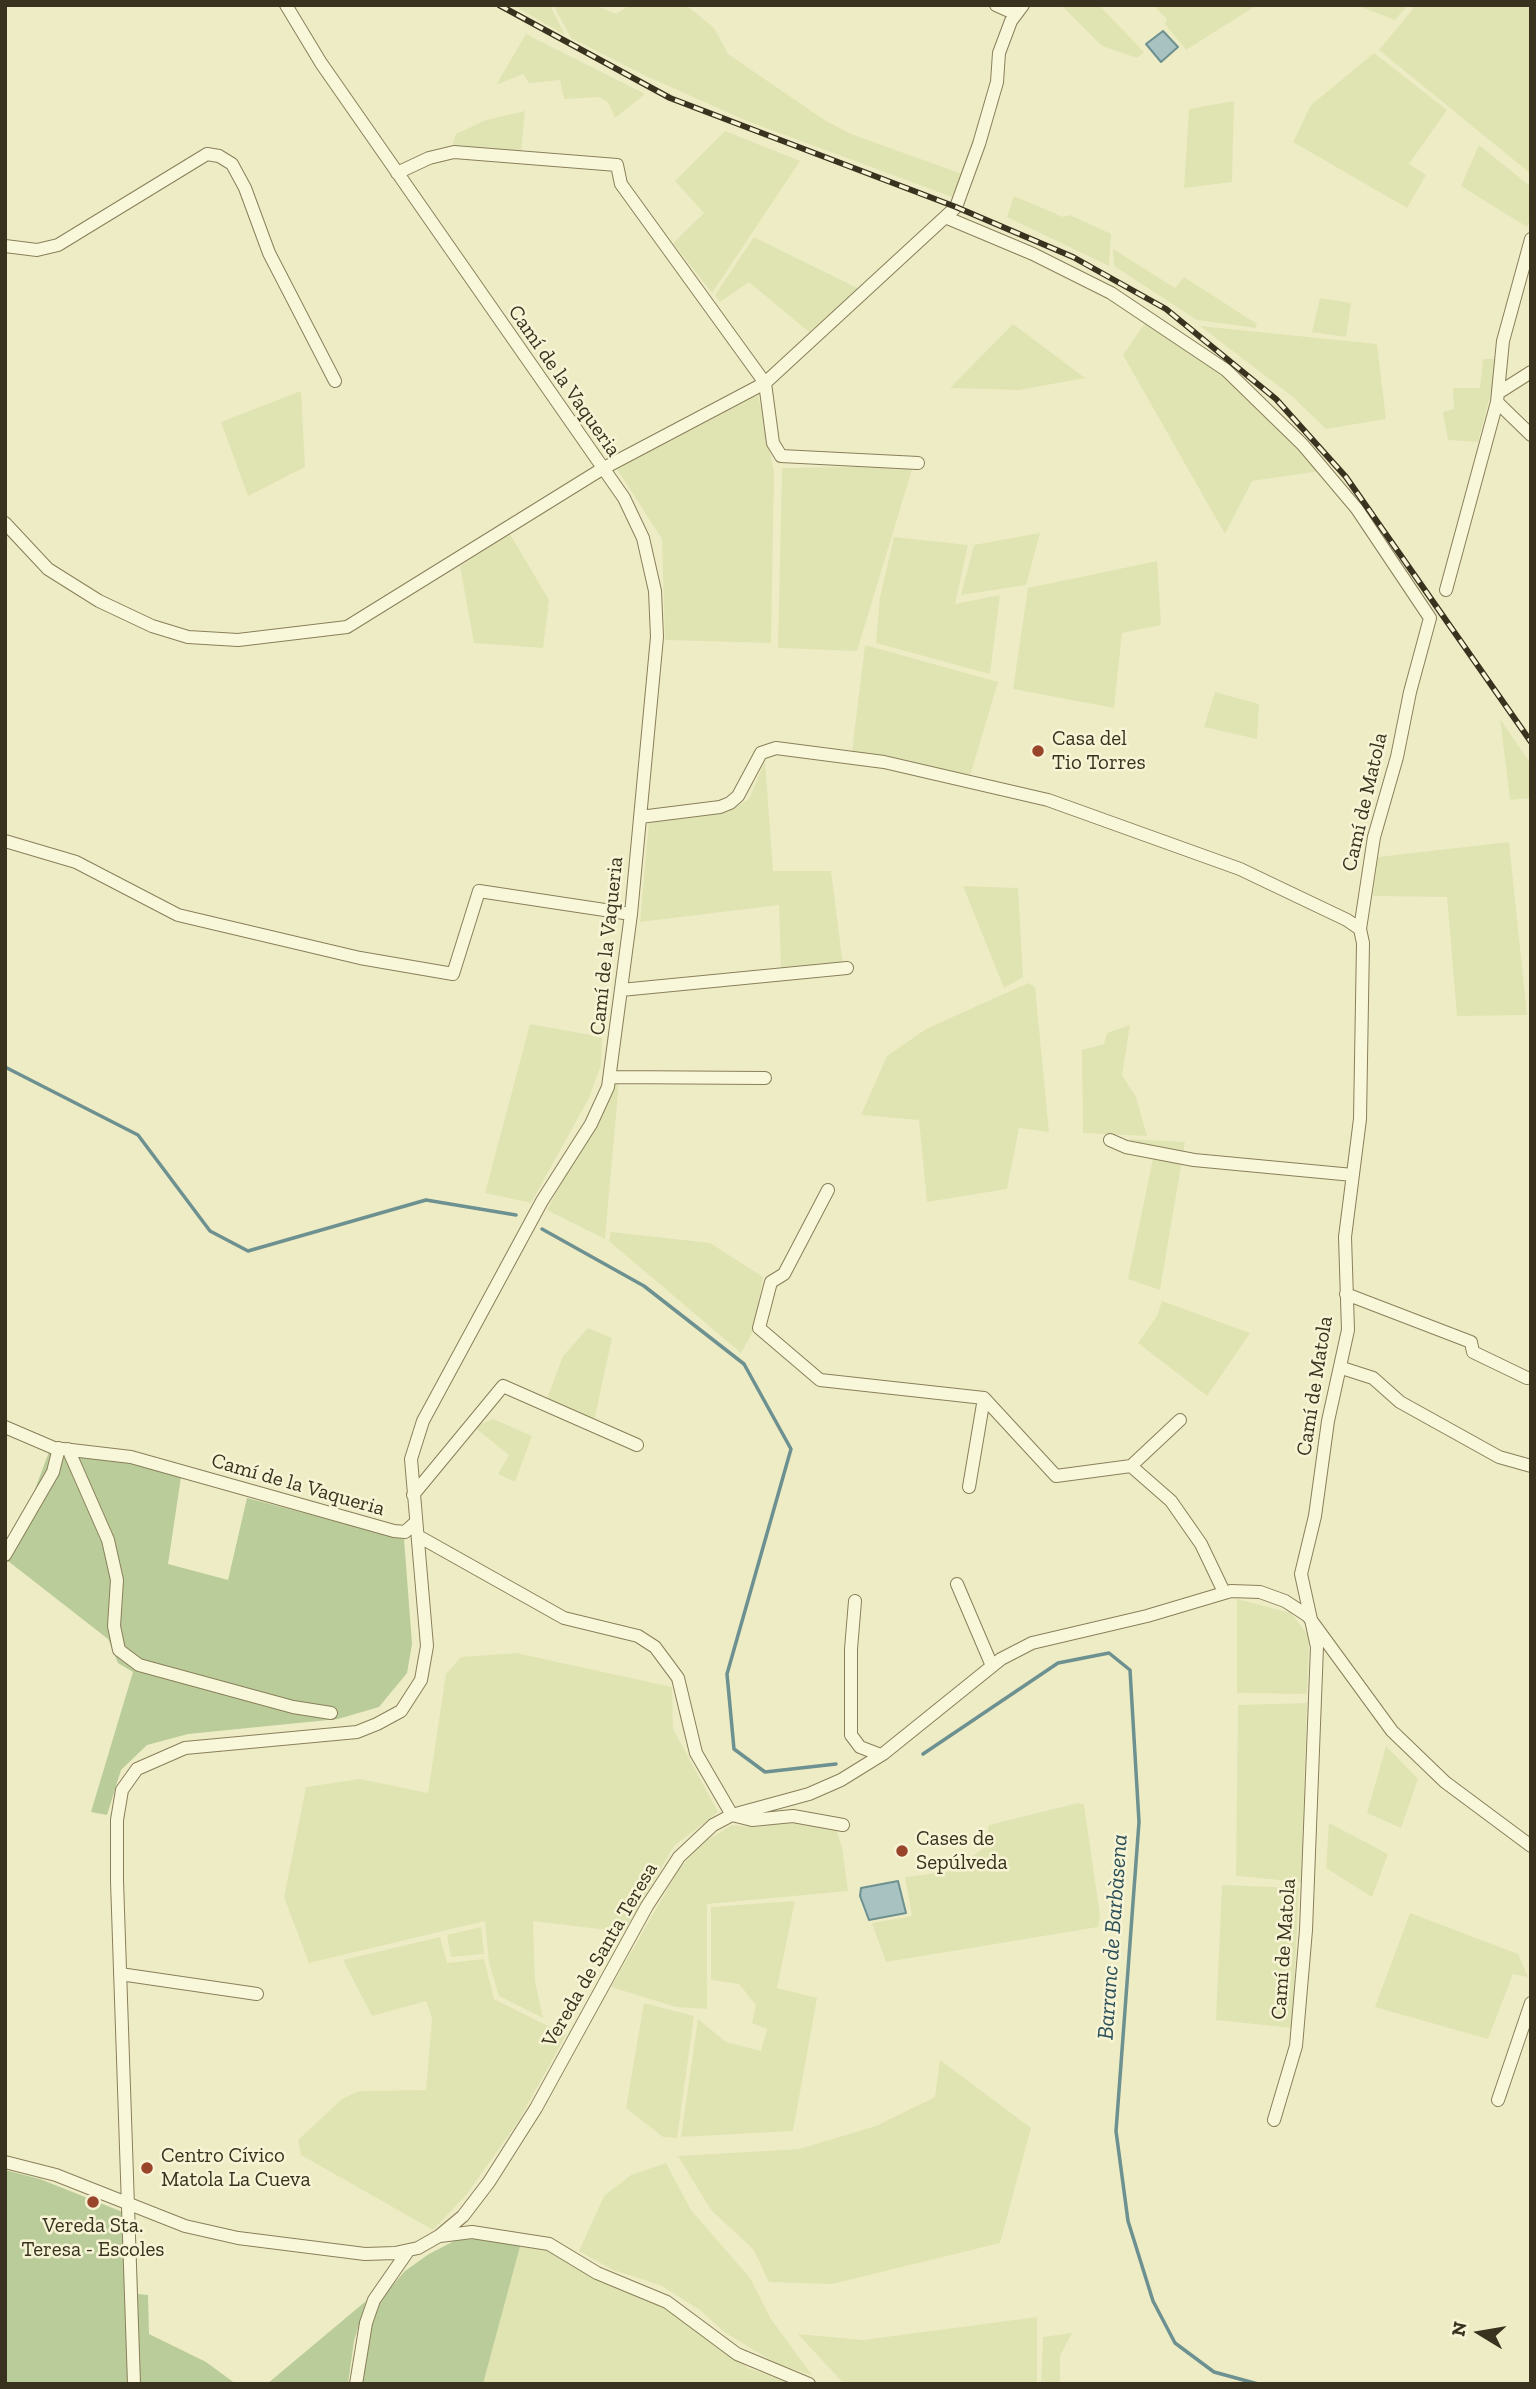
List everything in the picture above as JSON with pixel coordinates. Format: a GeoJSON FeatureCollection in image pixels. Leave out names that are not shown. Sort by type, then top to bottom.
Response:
{"type":"FeatureCollection","features":[{"type":"Feature","properties":{"kind":"street","name":"Camí de la Vaqueria"},"geometry":{"type":"LineString","coordinates":[[5,1427],[63,1448],[131,1457],[405,1532],[416,1522],[411,1459],[423,1421],[542,1201],[591,1124],[610,1077],[631,914],[657,637],[655,590],[643,538],[624,498],[321,63],[286,5]]}},
{"type":"Feature","properties":{"kind":"street"},"geometry":{"type":"LineString","coordinates":[[5,523],[48,569],[99,601],[152,626],[188,637],[238,640],[347,627],[602,469],[765,383],[956,207],[979,144],[997,82],[999,52],[1019,10],[996,5]]}},
{"type":"Feature","properties":{"kind":"street"},"geometry":{"type":"LineString","coordinates":[[397,173],[429,158],[454,152],[617,165],[621,184],[765,383],[773,443],[781,456],[918,463]]}},
{"type":"Feature","properties":{"kind":"street"},"geometry":{"type":"LineString","coordinates":[[5,246],[37,250],[58,245],[206,154],[219,156],[232,164],[245,188],[269,253],[335,381]]}},
{"type":"Feature","properties":{"kind":"street","name":"Camí de Matola"},"geometry":{"type":"LineString","coordinates":[[945,217],[1024,250],[1111,293],[1226,370],[1303,444],[1357,509],[1430,618],[1410,692],[1397,757],[1374,837],[1360,929],[1363,943],[1360,1119],[1345,1237],[1348,1330],[1342,1368],[1328,1421],[1315,1516],[1301,1574],[1308,1616],[1317,1647],[1306,1930],[1296,2046],[1274,2120]]}},
{"type":"Feature","properties":{"kind":"street"},"geometry":{"type":"LineString","coordinates":[[1446,590],[1498,398],[1503,341],[1531,239]]}},
{"type":"Feature","properties":{"kind":"street"},"geometry":{"type":"LineString","coordinates":[[1498,398],[1531,372]]}},
{"type":"Feature","properties":{"kind":"street"},"geometry":{"type":"LineString","coordinates":[[1498,398],[1531,435]]}},
{"type":"Feature","properties":{"kind":"street"},"geometry":{"type":"LineString","coordinates":[[640,817],[720,807],[730,803],[738,796],[761,753],[776,748],[884,762],[1048,800],[1240,869],[1348,920],[1360,929]]}},
{"type":"Feature","properties":{"kind":"street"},"geometry":{"type":"LineString","coordinates":[[5,841],[76,862],[178,915],[360,958],[453,974],[479,891],[631,914]]}},
{"type":"Feature","properties":{"kind":"street"},"geometry":{"type":"LineString","coordinates":[[621,990],[847,968]]}},
{"type":"Feature","properties":{"kind":"street"},"geometry":{"type":"LineString","coordinates":[[610,1077],[765,1078]]}},
{"type":"Feature","properties":{"kind":"street"},"geometry":{"type":"LineString","coordinates":[[1110,1140],[1126,1147],[1194,1160],[1353,1175]]}},
{"type":"Feature","properties":{"kind":"street"},"geometry":{"type":"LineString","coordinates":[[828,1190],[784,1274],[771,1282],[759,1328],[820,1380],[984,1398],[1056,1476],[1131,1466],[1180,1420]]}},
{"type":"Feature","properties":{"kind":"street"},"geometry":{"type":"LineString","coordinates":[[1346,1294],[1471,1342],[1473,1352],[1527,1378]]}},
{"type":"Feature","properties":{"kind":"street"},"geometry":{"type":"LineString","coordinates":[[1342,1368],[1373,1378],[1399,1402],[1499,1457],[1531,1466]]}},
{"type":"Feature","properties":{"kind":"street"},"geometry":{"type":"LineString","coordinates":[[413,1495],[503,1386],[638,1445]]}},
{"type":"Feature","properties":{"kind":"street"},"geometry":{"type":"LineString","coordinates":[[969,1487],[984,1398]]}},
{"type":"Feature","properties":{"kind":"street"},"geometry":{"type":"LineString","coordinates":[[5,1555],[53,1472],[63,1448]]}},
{"type":"Feature","properties":{"kind":"street"},"geometry":{"type":"LineString","coordinates":[[63,1448],[108,1540],[117,1580],[114,1626],[119,1650],[139,1665],[293,1707],[331,1713]]}},
{"type":"Feature","properties":{"kind":"street"},"geometry":{"type":"LineString","coordinates":[[1131,1466],[1171,1501],[1201,1544],[1224,1592]]}},
{"type":"Feature","properties":{"kind":"street"},"geometry":{"type":"LineString","coordinates":[[134,2384],[120,1974],[117,1820],[122,1790],[137,1769],[185,1748],[357,1731],[401,1711],[421,1680],[426,1646],[416,1522]]}},
{"type":"Feature","properties":{"kind":"street"},"geometry":{"type":"LineString","coordinates":[[418,1536],[564,1619],[638,1636],[655,1647],[678,1678],[696,1753],[732,1815],[752,1820],[793,1816],[843,1825]]}},
{"type":"Feature","properties":{"kind":"street"},"geometry":{"type":"LineString","coordinates":[[957,1584],[992,1666]]}},
{"type":"Feature","properties":{"kind":"street","name":"Vereda de Santa Teresa"},"geometry":{"type":"LineString","coordinates":[[5,2162],[56,2175],[185,2226],[238,2238],[365,2254],[408,2251],[439,2236],[470,2208],[529,2119],[647,1906],[679,1857],[713,1825],[732,1815],[809,1794],[841,1780],[881,1755],[992,1666],[1032,1643],[1061,1634],[1147,1616],[1224,1592],[1260,1592],[1285,1601],[1308,1616],[1392,1731],[1445,1782],[1531,1846]]}},
{"type":"Feature","properties":{"kind":"street"},"geometry":{"type":"LineString","coordinates":[[855,1601],[850,1649],[851,1735],[860,1747],[881,1755]]}},
{"type":"Feature","properties":{"kind":"street"},"geometry":{"type":"LineString","coordinates":[[120,1974],[257,1994]]}},
{"type":"Feature","properties":{"kind":"street"},"geometry":{"type":"LineString","coordinates":[[1498,2100],[1531,2003]]}},
{"type":"Feature","properties":{"kind":"street"},"geometry":{"type":"LineString","coordinates":[[439,2236],[472,2232],[549,2244],[597,2273],[667,2302],[737,2354],[809,2384]]}},
{"type":"Feature","properties":{"kind":"street"},"geometry":{"type":"LineString","coordinates":[[356,2384],[366,2323],[374,2300],[408,2251]]}},
{"type":"Feature","properties":{"kind":"green space"},"geometry":{"type":"Polygon","coordinates":[[[513,5],[550,5],[565,35],[513,5]]]}},
{"type":"Feature","properties":{"kind":"green space"},"geometry":{"type":"Polygon","coordinates":[[[553,5],[595,5],[616,14],[630,5],[686,5],[714,28],[728,54],[826,121],[851,134],[962,174],[952,197],[747,121],[646,76],[571,38],[553,5]]]}},
{"type":"Feature","properties":{"kind":"green space"},"geometry":{"type":"Polygon","coordinates":[[[1099,5],[1144,52],[1137,58],[1102,46],[1063,7],[1099,5]]]}},
{"type":"Feature","properties":{"kind":"green space"},"geometry":{"type":"Polygon","coordinates":[[[1153,5],[1257,5],[1186,50],[1165,24],[1167,19],[1153,5]]]}},
{"type":"Feature","properties":{"kind":"green space"},"geometry":{"type":"Polygon","coordinates":[[[1356,5],[1408,5],[1395,20],[1356,5]]]}},
{"type":"Feature","properties":{"kind":"green space"},"geometry":{"type":"Polygon","coordinates":[[[1416,5],[1531,5],[1531,174],[1379,50],[1416,5]]]}},
{"type":"Feature","properties":{"kind":"green space"},"geometry":{"type":"Polygon","coordinates":[[[526,34],[645,94],[615,118],[608,102],[599,97],[564,99],[560,80],[529,83],[523,74],[496,85],[526,34]]]}},
{"type":"Feature","properties":{"kind":"green space"},"geometry":{"type":"Polygon","coordinates":[[[1374,53],[1447,110],[1409,164],[1426,175],[1407,208],[1293,142],[1311,105],[1374,53]]]}},
{"type":"Feature","properties":{"kind":"green space"},"geometry":{"type":"Polygon","coordinates":[[[1234,101],[1232,182],[1184,188],[1189,109],[1234,101]]]}},
{"type":"Feature","properties":{"kind":"green space"},"geometry":{"type":"Polygon","coordinates":[[[525,111],[521,153],[452,147],[456,134],[486,120],[525,111]]]}},
{"type":"Feature","properties":{"kind":"green space"},"geometry":{"type":"Polygon","coordinates":[[[725,131],[800,161],[712,293],[673,243],[704,213],[675,181],[725,131]]]}},
{"type":"Feature","properties":{"kind":"green space"},"geometry":{"type":"Polygon","coordinates":[[[1479,145],[1531,187],[1531,216],[1527,227],[1461,186],[1479,145]]]}},
{"type":"Feature","properties":{"kind":"green space"},"geometry":{"type":"Polygon","coordinates":[[[1014,196],[1063,217],[1070,215],[1111,234],[1109,266],[1007,217],[1014,196]]]}},
{"type":"Feature","properties":{"kind":"green space"},"geometry":{"type":"Polygon","coordinates":[[[754,237],[859,289],[809,332],[749,282],[720,302],[715,295],[754,237]]]}},
{"type":"Feature","properties":{"kind":"green space"},"geometry":{"type":"Polygon","coordinates":[[[1113,249],[1175,288],[1184,277],[1257,324],[1256,328],[1197,320],[1114,266],[1113,249]]]}},
{"type":"Feature","properties":{"kind":"green space"},"geometry":{"type":"Polygon","coordinates":[[[1320,298],[1351,303],[1346,337],[1312,332],[1320,298]]]}},
{"type":"Feature","properties":{"kind":"green space"},"geometry":{"type":"Polygon","coordinates":[[[1145,323],[1181,342],[1244,394],[1320,471],[1252,481],[1225,534],[1123,355],[1145,323]]]}},
{"type":"Feature","properties":{"kind":"green space"},"geometry":{"type":"Polygon","coordinates":[[[1013,324],[1085,378],[1019,390],[950,388],[1013,324]]]}},
{"type":"Feature","properties":{"kind":"green space"},"geometry":{"type":"Polygon","coordinates":[[[1200,326],[1377,344],[1386,419],[1326,429],[1293,397],[1200,326]]]}},
{"type":"Feature","properties":{"kind":"green space"},"geometry":{"type":"Polygon","coordinates":[[[1483,359],[1496,359],[1492,389],[1478,442],[1448,440],[1443,412],[1454,409],[1453,388],[1480,388],[1483,359]]]}},
{"type":"Feature","properties":{"kind":"green space"},"geometry":{"type":"Polygon","coordinates":[[[301,391],[305,467],[248,496],[221,422],[301,391]]]}},
{"type":"Feature","properties":{"kind":"green space"},"geometry":{"type":"Polygon","coordinates":[[[758,395],[774,472],[771,643],[665,640],[662,539],[617,469],[758,395]]]}},
{"type":"Feature","properties":{"kind":"green space"},"geometry":{"type":"Polygon","coordinates":[[[913,466],[857,651],[778,648],[782,468],[913,466]]]}},
{"type":"Feature","properties":{"kind":"green space"},"geometry":{"type":"Polygon","coordinates":[[[1040,533],[1026,585],[961,595],[974,545],[1040,533]]]}},
{"type":"Feature","properties":{"kind":"green space"},"geometry":{"type":"Polygon","coordinates":[[[510,534],[549,600],[543,648],[474,643],[460,566],[510,534]]]}},
{"type":"Feature","properties":{"kind":"green space"},"geometry":{"type":"Polygon","coordinates":[[[894,537],[968,545],[955,604],[1000,595],[990,674],[876,643],[880,597],[894,537]]]}},
{"type":"Feature","properties":{"kind":"green space"},"geometry":{"type":"Polygon","coordinates":[[[1157,561],[1161,625],[1122,633],[1114,708],[1013,689],[1028,588],[1157,561]]]}},
{"type":"Feature","properties":{"kind":"green space"},"geometry":{"type":"Polygon","coordinates":[[[865,645],[998,682],[970,776],[852,752],[865,645]]]}},
{"type":"Feature","properties":{"kind":"green space"},"geometry":{"type":"Polygon","coordinates":[[[1215,692],[1259,704],[1257,739],[1204,727],[1215,692]]]}},
{"type":"Feature","properties":{"kind":"green space"},"geometry":{"type":"Polygon","coordinates":[[[1500,719],[1531,764],[1531,798],[1510,800],[1500,719]]]}},
{"type":"Feature","properties":{"kind":"green space"},"geometry":{"type":"Polygon","coordinates":[[[765,761],[773,871],[831,871],[843,965],[781,970],[779,905],[640,922],[649,821],[728,812],[749,799],[765,761]]]}},
{"type":"Feature","properties":{"kind":"green space"},"geometry":{"type":"Polygon","coordinates":[[[1509,842],[1527,1015],[1457,1016],[1447,897],[1373,896],[1378,857],[1509,842]]]}},
{"type":"Feature","properties":{"kind":"green space"},"geometry":{"type":"Polygon","coordinates":[[[963,886],[1018,888],[1023,977],[1004,988],[963,886]]]}},
{"type":"Feature","properties":{"kind":"green space"},"geometry":{"type":"Polygon","coordinates":[[[1028,983],[1035,987],[1049,1132],[1019,1128],[1007,1189],[927,1202],[919,1120],[861,1115],[887,1056],[926,1029],[1028,983]]]}},
{"type":"Feature","properties":{"kind":"green space"},"geometry":{"type":"Polygon","coordinates":[[[530,1024],[602,1037],[601,1065],[589,1098],[531,1203],[485,1193],[530,1024]]]}},
{"type":"Feature","properties":{"kind":"green space"},"geometry":{"type":"Polygon","coordinates":[[[1130,1025],[1122,1075],[1136,1097],[1147,1136],[1083,1133],[1082,1050],[1104,1044],[1107,1033],[1130,1025]]]}},
{"type":"Feature","properties":{"kind":"green space"},"geometry":{"type":"Polygon","coordinates":[[[619,1081],[605,1239],[547,1210],[615,1082],[619,1081]]]}},
{"type":"Feature","properties":{"kind":"green space"},"geometry":{"type":"Polygon","coordinates":[[[1130,1139],[1185,1142],[1160,1290],[1128,1279],[1155,1149],[1129,1143],[1130,1139]]]}},
{"type":"Feature","properties":{"kind":"green space"},"geometry":{"type":"Polygon","coordinates":[[[611,1232],[710,1243],[763,1277],[754,1330],[741,1353],[609,1241],[611,1232]]]}},
{"type":"Feature","properties":{"kind":"green space"},"geometry":{"type":"Polygon","coordinates":[[[1162,1301],[1250,1333],[1207,1396],[1138,1343],[1157,1316],[1162,1301]]]}},
{"type":"Feature","properties":{"kind":"green space"},"geometry":{"type":"Polygon","coordinates":[[[588,1328],[612,1338],[594,1421],[547,1399],[563,1356],[588,1328]]]}},
{"type":"Feature","properties":{"kind":"green space"},"geometry":{"type":"Polygon","coordinates":[[[493,1419],[532,1436],[515,1482],[498,1474],[509,1455],[474,1427],[493,1419]]]}},
{"type":"Feature","properties":{"kind":"green space"},"geometry":{"type":"Polygon","coordinates":[[[49,1452],[129,1462],[181,1477],[168,1564],[228,1580],[247,1498],[404,1539],[412,1644],[407,1673],[379,1707],[338,1719],[188,1734],[147,1745],[121,1770],[107,1815],[91,1812],[133,1672],[118,1663],[108,1639],[8,1561],[49,1452]]]}},
{"type":"Feature","properties":{"kind":"green space"},"geometry":{"type":"Polygon","coordinates":[[[1237,1599],[1291,1613],[1309,1636],[1307,1694],[1237,1693],[1237,1599]]]}},
{"type":"Feature","properties":{"kind":"green space"},"geometry":{"type":"Polygon","coordinates":[[[516,1653],[672,1687],[673,1729],[718,1812],[674,1846],[624,1932],[533,1921],[535,1981],[543,2018],[499,1996],[489,1963],[485,1921],[309,1963],[284,1897],[306,1787],[360,1779],[428,1793],[446,1674],[461,1657],[516,1653]]]}},
{"type":"Feature","properties":{"kind":"green space"},"geometry":{"type":"Polygon","coordinates":[[[1307,1703],[1301,1882],[1236,1876],[1238,1705],[1307,1703]]]}},
{"type":"Feature","properties":{"kind":"green space"},"geometry":{"type":"Polygon","coordinates":[[[1386,1746],[1418,1779],[1401,1828],[1367,1813],[1386,1746]]]}},
{"type":"Feature","properties":{"kind":"green space"},"geometry":{"type":"Polygon","coordinates":[[[1078,1803],[1084,1805],[1100,1915],[1098,1927],[886,1962],[872,1923],[912,1916],[905,1877],[952,1871],[985,1847],[989,1825],[1078,1803]]]}},
{"type":"Feature","properties":{"kind":"green space"},"geometry":{"type":"Polygon","coordinates":[[[792,1822],[836,1829],[842,1847],[848,1891],[707,1904],[707,2009],[676,2007],[611,1987],[679,1869],[706,1841],[732,1825],[754,1827],[792,1822]]]}},
{"type":"Feature","properties":{"kind":"green space"},"geometry":{"type":"Polygon","coordinates":[[[1329,1823],[1388,1854],[1372,1897],[1326,1868],[1329,1823]]]}},
{"type":"Feature","properties":{"kind":"green space"},"geometry":{"type":"Polygon","coordinates":[[[1222,1885],[1299,1888],[1292,2028],[1216,2020],[1222,1885]]]}},
{"type":"Feature","properties":{"kind":"green space"},"geometry":{"type":"Polygon","coordinates":[[[795,1901],[777,1988],[817,1998],[793,2131],[681,2137],[698,2019],[726,2042],[761,2051],[767,2029],[752,2023],[756,2005],[739,1984],[711,1980],[711,1907],[795,1901]]]}},
{"type":"Feature","properties":{"kind":"green space"},"geometry":{"type":"Polygon","coordinates":[[[1410,1913],[1518,1954],[1528,1977],[1513,1974],[1488,2039],[1375,2007],[1410,1913]]]}},
{"type":"Feature","properties":{"kind":"green space"},"geometry":{"type":"Polygon","coordinates":[[[481,1927],[484,1954],[451,1957],[447,1935],[481,1927]]]}},
{"type":"Feature","properties":{"kind":"green space"},"geometry":{"type":"Polygon","coordinates":[[[440,1937],[447,1963],[484,1959],[494,1999],[566,2035],[518,2122],[467,2194],[433,2230],[301,2155],[298,2140],[342,2099],[359,2091],[426,2090],[432,2018],[426,2001],[372,2016],[343,1960],[440,1937]]]}},
{"type":"Feature","properties":{"kind":"green space"},"geometry":{"type":"Polygon","coordinates":[[[644,2003],[694,2016],[677,2138],[663,2137],[626,2108],[644,2003]]]}},
{"type":"Feature","properties":{"kind":"green space"},"geometry":{"type":"Polygon","coordinates":[[[940,2060],[1031,2128],[1000,2243],[832,2284],[769,2282],[753,2249],[711,2210],[678,2156],[799,2149],[876,2126],[935,2097],[940,2060]]]}},
{"type":"Feature","properties":{"kind":"green space"},"geometry":{"type":"Polygon","coordinates":[[[666,2163],[691,2210],[750,2278],[771,2319],[812,2375],[777,2364],[724,2332],[700,2310],[660,2285],[613,2270],[579,2251],[604,2196],[631,2175],[666,2163]]]}},
{"type":"Feature","properties":{"kind":"green space"},"geometry":{"type":"Polygon","coordinates":[[[5,2170],[40,2179],[135,2217],[138,2294],[148,2295],[149,2334],[206,2362],[236,2384],[5,2384],[5,2170]]]}},
{"type":"Feature","properties":{"kind":"green space"},"geometry":{"type":"Polygon","coordinates":[[[456,2240],[521,2243],[483,2384],[361,2384],[370,2331],[379,2301],[405,2271],[429,2254],[456,2240]]]}},
{"type":"Feature","properties":{"kind":"green space"},"geometry":{"type":"Polygon","coordinates":[[[521,2243],[543,2248],[648,2299],[690,2324],[748,2368],[795,2384],[483,2384],[521,2243]]]}},
{"type":"Feature","properties":{"kind":"green space"},"geometry":{"type":"Polygon","coordinates":[[[366,2301],[354,2341],[348,2384],[267,2384],[366,2301]]]}},
{"type":"Feature","properties":{"kind":"green space"},"geometry":{"type":"Polygon","coordinates":[[[1037,2317],[1037,2384],[844,2384],[798,2334],[863,2340],[1037,2317]]]}},
{"type":"Feature","properties":{"kind":"green space"},"geometry":{"type":"Polygon","coordinates":[[[1072,2333],[1060,2356],[1060,2384],[1041,2384],[1043,2337],[1072,2333]]]}},
{"type":"Feature","properties":{"kind":"water"},"geometry":{"type":"Polygon","coordinates":[[[1163,31],[1178,47],[1161,62],[1146,44],[1163,31]]]}},
{"type":"Feature","properties":{"kind":"water"},"geometry":{"type":"Polygon","coordinates":[[[898,1881],[906,1913],[869,1920],[860,1896],[861,1888],[898,1881]]]}},
{"type":"Feature","properties":{"kind":"waterway","name":"Barranc de Barbàsena"},"geometry":{"type":"LineString","coordinates":[[5,1067],[138,1135],[210,1231],[248,1251],[426,1200],[516,1215]]}},
{"type":"Feature","properties":{"kind":"waterway","name":"Barranc de Barbàsena"},"geometry":{"type":"LineString","coordinates":[[542,1229],[644,1286],[744,1364],[791,1449],[727,1674],[734,1749],[765,1772],[836,1764]]}},
{"type":"Feature","properties":{"kind":"waterway","name":"Barranc de Barbàsena"},"geometry":{"type":"LineString","coordinates":[[923,1754],[1058,1663],[1109,1653],[1130,1670],[1139,1822],[1116,2131],[1128,2221],[1153,2301],[1175,2343],[1214,2372],[1258,2384]]}},
{"type":"Feature","properties":{"kind":"railway"},"geometry":{"type":"LineString","coordinates":[[499,5],[670,98],[956,207],[1073,257],[1166,309],[1276,399],[1346,477],[1531,742]]}},
{"type":"Feature","properties":{"kind":"place","name":"Casa del Tio Torres"},"geometry":{"type":"Point","coordinates":[1038,751]}},
{"type":"Feature","properties":{"kind":"place","name":"Cases de Sepúlveda"},"geometry":{"type":"Point","coordinates":[902,1851]}},
{"type":"Feature","properties":{"kind":"place","name":"Centro Cívico Matola La Cueva"},"geometry":{"type":"Point","coordinates":[147,2168]}},
{"type":"Feature","properties":{"kind":"place","name":"Vereda Sta. Teresa - Escoles"},"geometry":{"type":"Point","coordinates":[93,2202]}}]}
